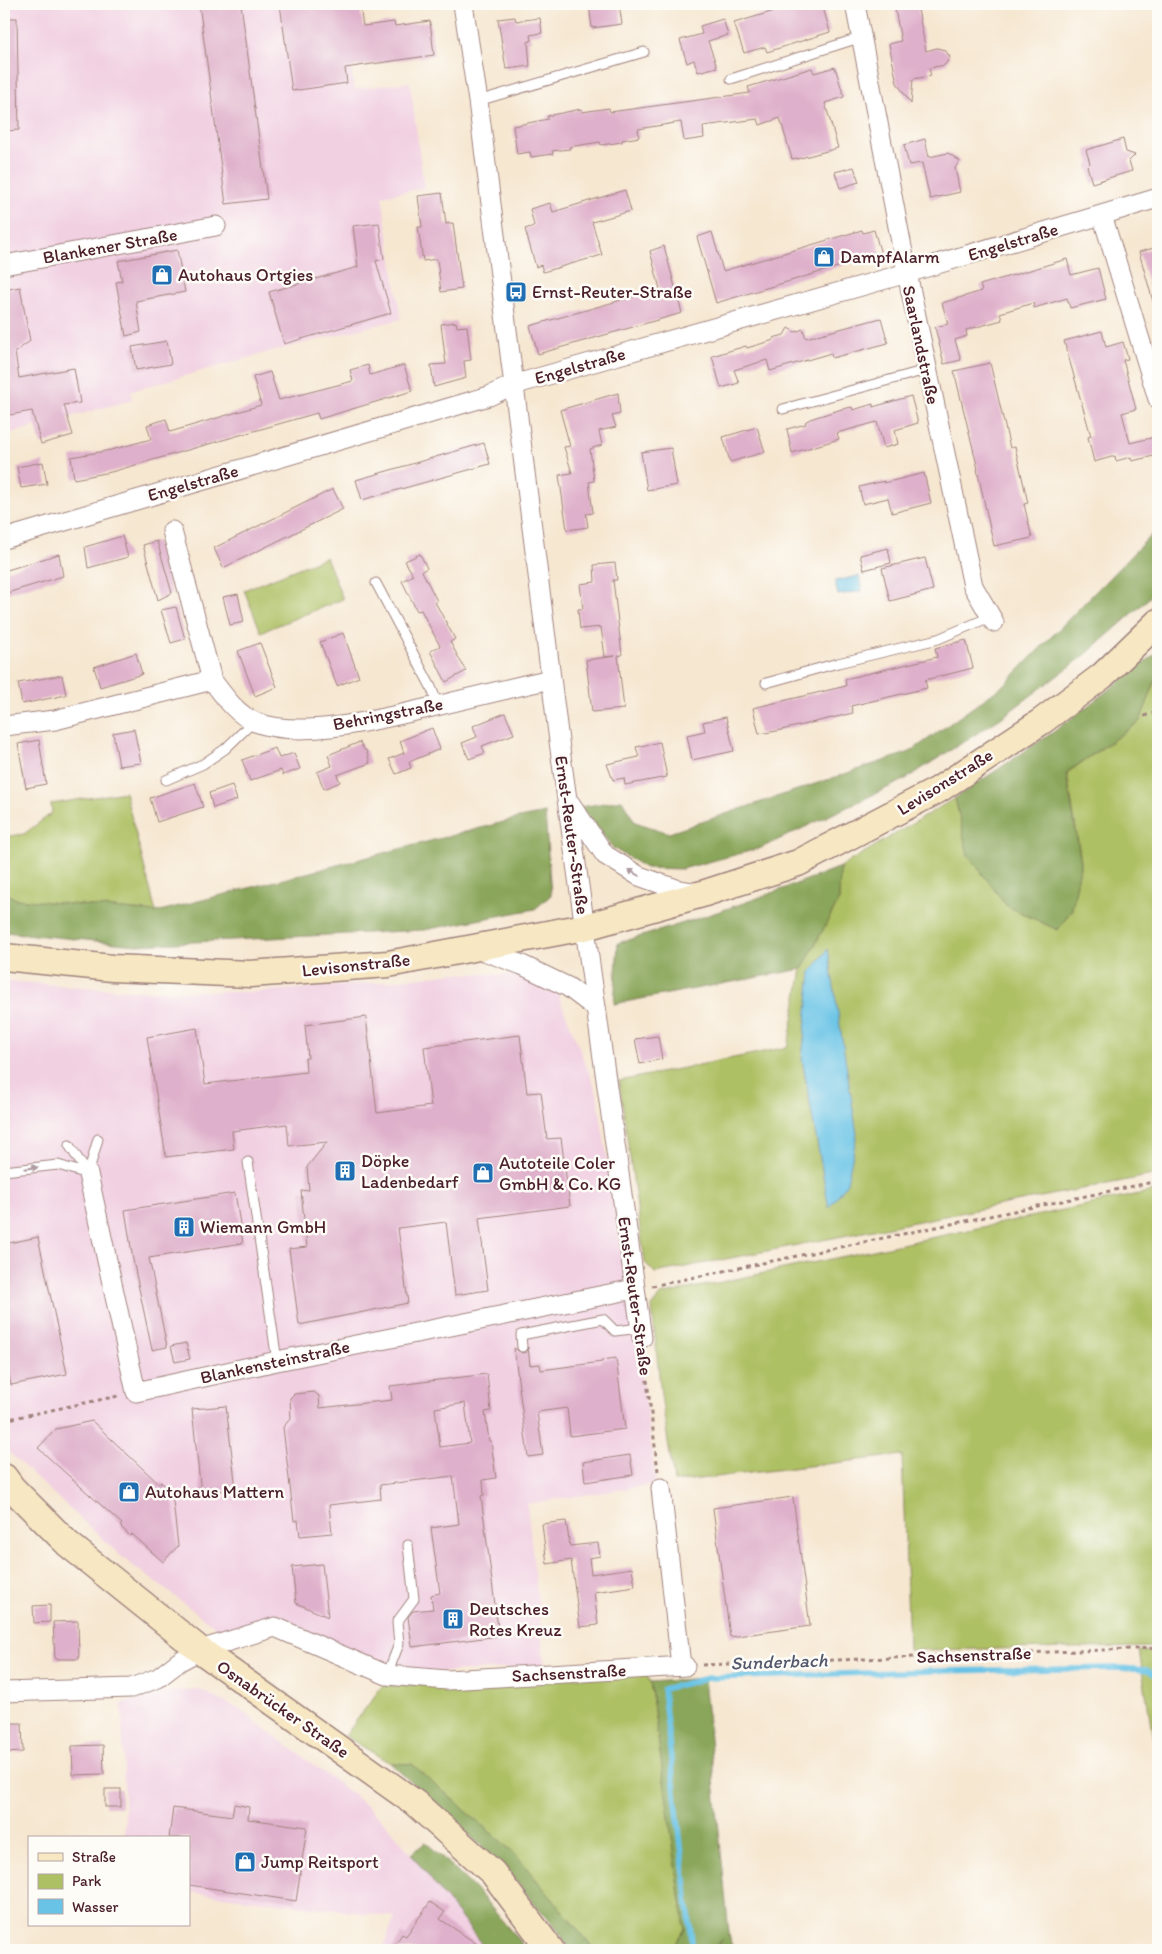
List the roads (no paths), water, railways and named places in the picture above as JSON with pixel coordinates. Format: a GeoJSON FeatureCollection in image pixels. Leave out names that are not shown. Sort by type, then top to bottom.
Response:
{"type":"FeatureCollection","features":[{"type":"Feature","properties":{"kind":"main road","name":"Levisonstraße"},"geometry":{"type":"LineString","coordinates":[[4,957],[112,968],[250,974],[388,964],[585,927],[702,894],[798,863],[938,790],[1042,720],[1102,676],[1158,622]]}},
{"type":"Feature","properties":{"kind":"main road","name":"Osnabrücker Straße"},"geometry":{"type":"LineString","coordinates":[[4,1477],[12,1488],[68,1544],[200,1650],[414,1803],[493,1873],[550,1950]]}},
{"type":"Feature","properties":{"kind":"street","name":"Ernst-Reuter-Straße"},"geometry":{"type":"LineString","coordinates":[[463,4],[478,100],[551,678],[641,1333]]}},
{"type":"Feature","properties":{"kind":"street","name":"Saarlandstraße"},"geometry":{"type":"LineString","coordinates":[[855,4],[926,370],[973,586],[992,620]]}},
{"type":"Feature","properties":{"kind":"street","name":"Engelstraße"},"geometry":{"type":"LineString","coordinates":[[4,539],[489,396],[513,386],[907,273],[1158,198]]}},
{"type":"Feature","properties":{"kind":"street"},"geometry":{"type":"LineString","coordinates":[[1102,215],[1158,399]]}},
{"type":"Feature","properties":{"kind":"street","name":"Blankener Straße"},"geometry":{"type":"LineString","coordinates":[[4,265],[216,226]]}},
{"type":"Feature","properties":{"kind":"street","name":"Behringstraße"},"geometry":{"type":"LineString","coordinates":[[172,531],[212,680],[226,699],[240,713],[254,722],[271,726],[298,728],[357,724],[551,678]]}},
{"type":"Feature","properties":{"kind":"street"},"geometry":{"type":"LineString","coordinates":[[4,726],[55,720],[212,680]]}},
{"type":"Feature","properties":{"kind":"street","name":"Levisonstraße"},"geometry":{"type":"LineString","coordinates":[[568,800],[605,855],[639,876],[680,890],[702,894]]}},
{"type":"Feature","properties":{"kind":"street"},"geometry":{"type":"LineString","coordinates":[[474,948],[522,965],[568,987],[596,1008]]}},
{"type":"Feature","properties":{"kind":"street","name":"Blankensteinstraße"},"geometry":{"type":"LineString","coordinates":[[88,1174],[136,1392],[277,1361],[634,1289]]}},
{"type":"Feature","properties":{"kind":"street","name":"Sachsenstraße"},"geometry":{"type":"LineString","coordinates":[[4,1692],[131,1688],[158,1678],[180,1660],[200,1650],[275,1626],[386,1675],[447,1680],[683,1666],[660,1488]]}},
{"type":"Feature","properties":{"kind":"lane"},"geometry":{"type":"LineString","coordinates":[[731,79],[862,37]]}},
{"type":"Feature","properties":{"kind":"lane"},"geometry":{"type":"LineString","coordinates":[[478,100],[644,52]]}},
{"type":"Feature","properties":{"kind":"lane"},"geometry":{"type":"LineString","coordinates":[[783,409],[926,370]]}},
{"type":"Feature","properties":{"kind":"lane"},"geometry":{"type":"LineString","coordinates":[[376,583],[431,687],[438,705]]}},
{"type":"Feature","properties":{"kind":"lane"},"geometry":{"type":"LineString","coordinates":[[766,683],[838,663],[938,639],[992,620]]}},
{"type":"Feature","properties":{"kind":"lane"},"geometry":{"type":"LineString","coordinates":[[166,780],[203,764],[226,749],[254,722]]}},
{"type":"Feature","properties":{"kind":"lane"},"geometry":{"type":"LineString","coordinates":[[88,1174],[98,1139]]}},
{"type":"Feature","properties":{"kind":"lane"},"geometry":{"type":"LineString","coordinates":[[69,1145],[88,1174]]}},
{"type":"Feature","properties":{"kind":"lane"},"geometry":{"type":"LineString","coordinates":[[248,1162],[277,1361]]}},
{"type":"Feature","properties":{"kind":"lane"},"geometry":{"type":"LineString","coordinates":[[4,1171],[58,1165],[88,1174]]}},
{"type":"Feature","properties":{"kind":"lane"},"geometry":{"type":"LineString","coordinates":[[522,1347],[521,1335],[603,1320],[616,1331],[641,1333]]}},
{"type":"Feature","properties":{"kind":"lane"},"geometry":{"type":"LineString","coordinates":[[386,1675],[399,1644],[397,1622],[414,1599],[408,1545]]}},
{"type":"Feature","properties":{"kind":"water"},"geometry":{"type":"Polygon","coordinates":[[[859,576],[862,591],[838,595],[835,581],[859,576]]]}},
{"type":"Feature","properties":{"kind":"water"},"geometry":{"type":"Polygon","coordinates":[[[828,949],[857,1134],[847,1183],[829,1208],[802,1059],[811,972],[828,949]]]}},
{"type":"Feature","properties":{"kind":"waterway","name":"Sunderbach"},"geometry":{"type":"LineString","coordinates":[[693,1950],[663,1689],[708,1678],[934,1671],[1119,1668],[1148,1670],[1158,1677]]}},
{"type":"Feature","properties":{"kind":"place","name":"DampfAlarm"},"geometry":{"type":"Point","coordinates":[824,257]}},
{"type":"Feature","properties":{"kind":"place","name":"Autohaus Ortgies"},"geometry":{"type":"Point","coordinates":[162,275]}},
{"type":"Feature","properties":{"kind":"place","name":"Ernst-Reuter-Straße"},"geometry":{"type":"Point","coordinates":[516,292]}},
{"type":"Feature","properties":{"kind":"place","name":"Döpke Ladenbedarf"},"geometry":{"type":"Point","coordinates":[345,1171]}},
{"type":"Feature","properties":{"kind":"place","name":"Autoteile Coler GmbH & Co. KG"},"geometry":{"type":"Point","coordinates":[483,1173]}},
{"type":"Feature","properties":{"kind":"place","name":"Wiemann GmbH"},"geometry":{"type":"Point","coordinates":[184,1227]}},
{"type":"Feature","properties":{"kind":"place","name":"Autohaus Mattern"},"geometry":{"type":"Point","coordinates":[129,1492]}},
{"type":"Feature","properties":{"kind":"place","name":"Deutsches Rotes Kreuz"},"geometry":{"type":"Point","coordinates":[453,1619]}},
{"type":"Feature","properties":{"kind":"place","name":"Jump Reitsport"},"geometry":{"type":"Point","coordinates":[245,1862]}}]}
